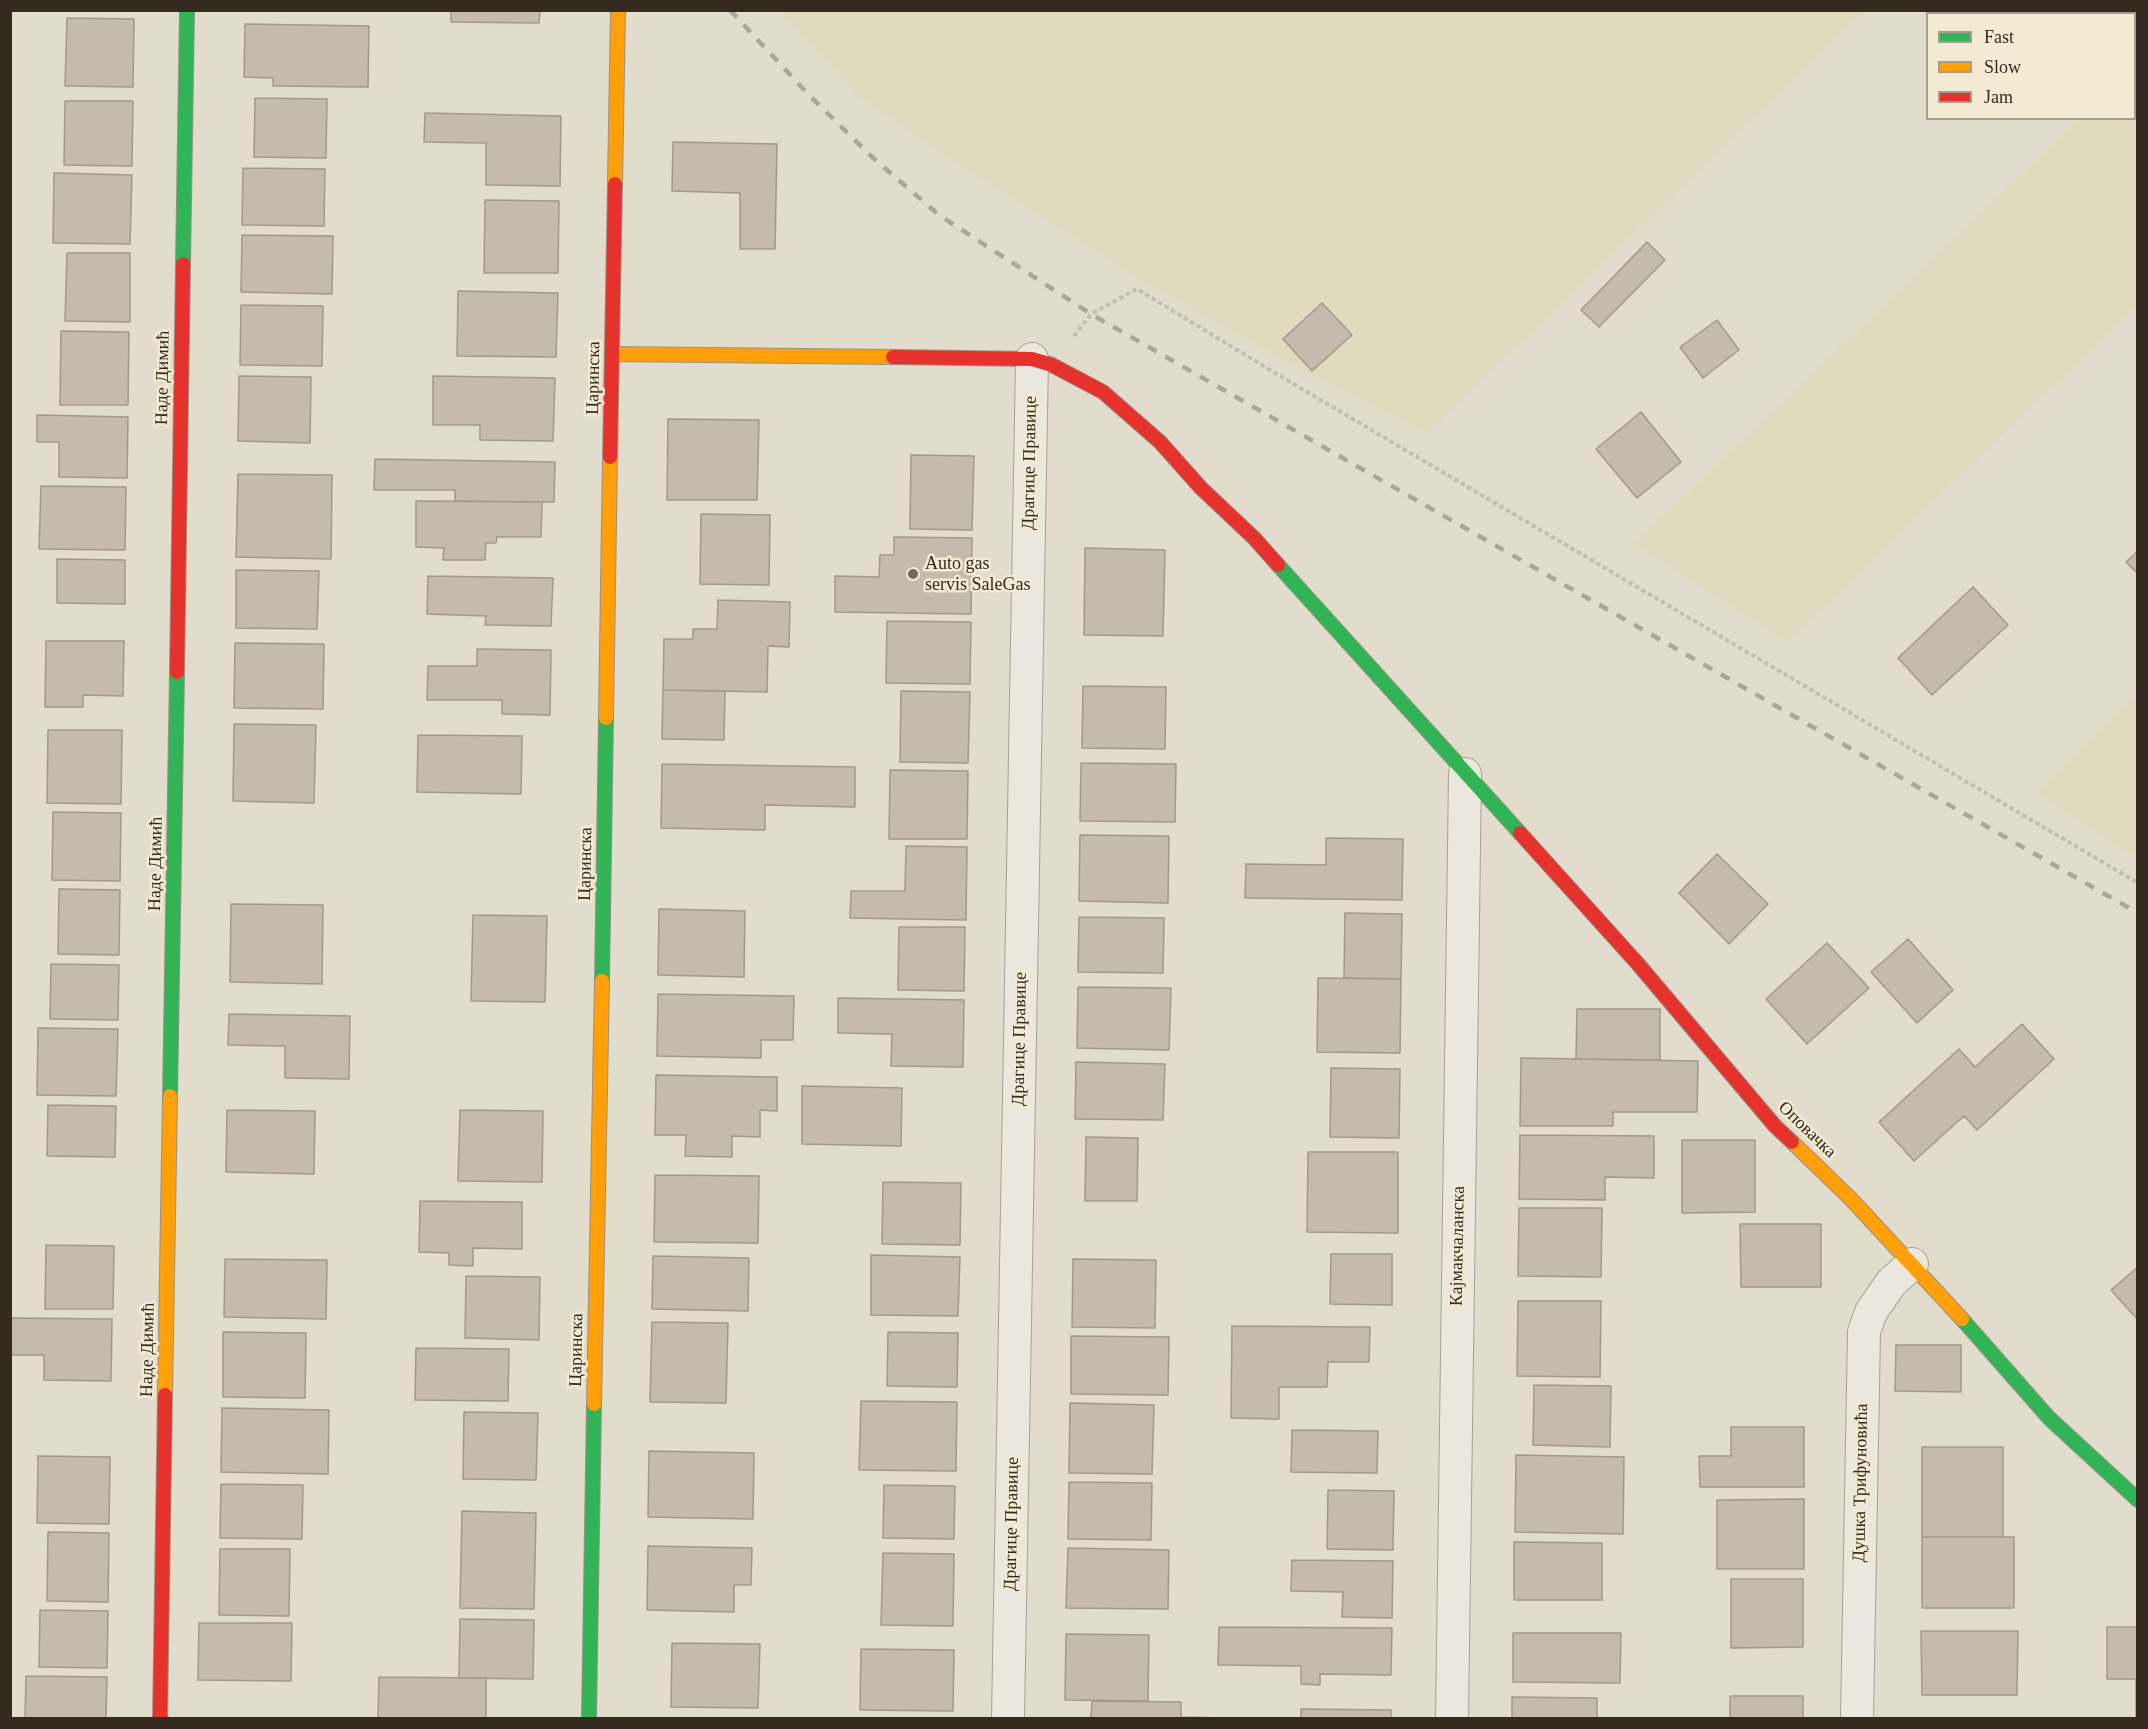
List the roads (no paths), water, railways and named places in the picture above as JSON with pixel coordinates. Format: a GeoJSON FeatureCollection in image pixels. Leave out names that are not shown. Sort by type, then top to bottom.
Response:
{"type":"FeatureCollection","features":[{"type":"Feature","properties":{"kind":"street","name":"Наде Димић"},"geometry":{"type":"LineString","coordinates":[[160,1719],[187,10]]}},
{"type":"Feature","properties":{"kind":"street","name":"Царинска"},"geometry":{"type":"LineString","coordinates":[[589,1719],[618,10]]}},
{"type":"Feature","properties":{"kind":"street"},"geometry":{"type":"LineString","coordinates":[[613,354],[1042,362]]}},
{"type":"Feature","properties":{"kind":"street","name":"Оповачка"},"geometry":{"type":"LineString","coordinates":[[1042,362],[1103,392],[1160,442],[1201,488],[1254,538],[1638,964],[1775,1126],[1820,1167],[1976,1334],[2049,1418],[2138,1500]]}},
{"type":"Feature","properties":{"kind":"street","name":"Драгице Правице"},"geometry":{"type":"LineString","coordinates":[[1008,1719],[1042,362]]}},
{"type":"Feature","properties":{"kind":"street","name":"Кајмакчаланска"},"geometry":{"type":"LineString","coordinates":[[1452,1719],[1465,774]]}},
{"type":"Feature","properties":{"kind":"street","name":"Душка Трифуновића"},"geometry":{"type":"LineString","coordinates":[[1857,1719],[1864,1332],[1871,1312],[1891,1283],[1911,1264]]}},
{"type":"Feature","properties":{"kind":"railway"},"geometry":{"type":"LineString","coordinates":[[730,10],[809,95],[872,157],[939,215],[1091,314],[2138,913]]}},
{"type":"Feature","properties":{"kind":"place","name":"Auto gas servis SaleGas"},"geometry":{"type":"Point","coordinates":[913,574]}}]}
